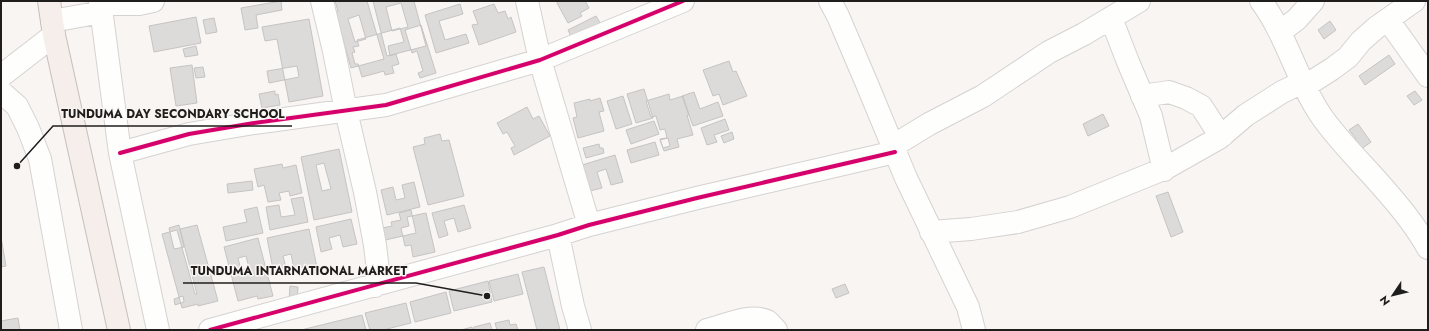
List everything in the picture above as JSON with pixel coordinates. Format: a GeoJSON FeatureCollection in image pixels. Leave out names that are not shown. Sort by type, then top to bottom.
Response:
{"type":"FeatureCollection","features":[{"type":"Feature","properties":{"kind":"highway"},"geometry":{"type":"LineString","coordinates":[[52,19],[119,330]]}},
{"type":"Feature","properties":{"kind":"street"},"geometry":{"type":"LineString","coordinates":[[1,76],[52,19],[101,6],[139,4],[153,1]]}},
{"type":"Feature","properties":{"kind":"street"},"geometry":{"type":"LineString","coordinates":[[322,1],[375,245],[378,271],[374,286]]}},
{"type":"Feature","properties":{"kind":"street"},"geometry":{"type":"LineString","coordinates":[[527,1],[540,60],[589,225]]}},
{"type":"Feature","properties":{"kind":"street"},"geometry":{"type":"LineString","coordinates":[[120,153],[189,134],[386,105],[540,60],[683,1]]}},
{"type":"Feature","properties":{"kind":"street"},"geometry":{"type":"LineString","coordinates":[[830,1],[841,23],[931,232],[968,307],[974,330]]}},
{"type":"Feature","properties":{"kind":"street"},"geometry":{"type":"LineString","coordinates":[[210,330],[374,286],[589,225],[894,149],[929,124],[982,96],[1049,52],[1140,1]]}},
{"type":"Feature","properties":{"kind":"street"},"geometry":{"type":"LineString","coordinates":[[1261,1],[1280,32],[1304,84],[1322,117],[1358,161],[1387,191],[1422,237],[1428,248]]}},
{"type":"Feature","properties":{"kind":"street"},"geometry":{"type":"LineString","coordinates":[[1280,32],[1297,19],[1313,1]]}},
{"type":"Feature","properties":{"kind":"street"},"geometry":{"type":"LineString","coordinates":[[931,232],[971,229],[1018,222],[1070,207],[1164,170],[1222,135],[1246,115],[1282,92],[1304,84],[1332,69],[1348,57],[1362,41],[1414,1]]}},
{"type":"Feature","properties":{"kind":"street"},"geometry":{"type":"LineString","coordinates":[[101,6],[120,153],[158,330]]}},
{"type":"Feature","properties":{"kind":"street"},"geometry":{"type":"LineString","coordinates":[[1111,18],[1151,116],[1164,170]]}},
{"type":"Feature","properties":{"kind":"street"},"geometry":{"type":"LineString","coordinates":[[1388,20],[1428,76]]}},
{"type":"Feature","properties":{"kind":"street"},"geometry":{"type":"LineString","coordinates":[[1,92],[17,106],[28,128],[40,159],[71,330]]}},
{"type":"Feature","properties":{"kind":"street"},"geometry":{"type":"LineString","coordinates":[[1142,96],[1169,92],[1186,98],[1201,106],[1214,126],[1222,135]]}},
{"type":"Feature","properties":{"kind":"street"},"geometry":{"type":"LineString","coordinates":[[558,235],[571,299],[580,330]]}},
{"type":"Feature","properties":{"kind":"street"},"geometry":{"type":"LineString","coordinates":[[707,330],[736,321],[755,318],[767,322],[776,330]]}},
{"type":"Feature","properties":{"kind":"building"},"geometry":{"type":"Polygon","coordinates":[[[281,1],[282,10],[256,15],[258,28],[245,30],[241,8],[281,1]]]}},
{"type":"Feature","properties":{"kind":"building"},"geometry":{"type":"Polygon","coordinates":[[[335,1],[367,1],[384,59],[351,68],[335,12],[338,11],[335,1]],[[359,15],[348,19],[355,42],[366,39],[359,15]]]}},
{"type":"Feature","properties":{"kind":"building"},"geometry":{"type":"Polygon","coordinates":[[[373,1],[414,1],[426,46],[387,56],[373,1]],[[401,3],[386,7],[392,31],[408,27],[401,3]]]}},
{"type":"Feature","properties":{"kind":"building"},"geometry":{"type":"Polygon","coordinates":[[[558,1],[585,1],[589,8],[580,13],[582,16],[568,23],[557,3],[558,1]]]}},
{"type":"Feature","properties":{"kind":"building"},"geometry":{"type":"Polygon","coordinates":[[[460,4],[463,14],[439,21],[445,40],[466,34],[469,43],[436,53],[425,15],[460,4]]]}},
{"type":"Feature","properties":{"kind":"building"},"geometry":{"type":"Polygon","coordinates":[[[494,4],[498,13],[505,11],[508,19],[511,17],[516,32],[479,45],[472,25],[478,24],[473,11],[494,4]]]}},
{"type":"Feature","properties":{"kind":"building"},"geometry":{"type":"Polygon","coordinates":[[[596,16],[602,26],[573,41],[568,30],[596,16]]]}},
{"type":"Feature","properties":{"kind":"building"},"geometry":{"type":"Polygon","coordinates":[[[196,17],[201,43],[154,52],[149,26],[196,17]]]}},
{"type":"Feature","properties":{"kind":"building"},"geometry":{"type":"Polygon","coordinates":[[[214,18],[217,32],[206,34],[203,20],[214,18]]]}},
{"type":"Feature","properties":{"kind":"building"},"geometry":{"type":"Polygon","coordinates":[[[309,19],[323,96],[289,102],[277,39],[265,41],[262,27],[309,19]]]}},
{"type":"Feature","properties":{"kind":"building"},"geometry":{"type":"Polygon","coordinates":[[[1330,21],[1336,30],[1324,39],[1318,30],[1330,21]]]}},
{"type":"Feature","properties":{"kind":"building"},"geometry":{"type":"Polygon","coordinates":[[[421,25],[436,73],[420,78],[418,73],[423,71],[417,51],[412,53],[405,30],[421,25]]]}},
{"type":"Feature","properties":{"kind":"building"},"geometry":{"type":"Polygon","coordinates":[[[400,28],[404,42],[388,46],[390,56],[396,54],[399,64],[392,66],[394,73],[385,75],[384,71],[362,77],[358,64],[355,64],[352,53],[355,52],[353,47],[359,46],[357,40],[400,28]]]}},
{"type":"Feature","properties":{"kind":"building"},"geometry":{"type":"Polygon","coordinates":[[[196,46],[198,55],[185,57],[183,49],[196,46]]]}},
{"type":"Feature","properties":{"kind":"building"},"geometry":{"type":"Polygon","coordinates":[[[1389,55],[1395,64],[1365,85],[1359,76],[1389,55]]]}},
{"type":"Feature","properties":{"kind":"building"},"geometry":{"type":"Polygon","coordinates":[[[729,61],[733,72],[736,71],[747,96],[723,105],[719,94],[713,96],[703,70],[729,61]]]}},
{"type":"Feature","properties":{"kind":"building"},"geometry":{"type":"Polygon","coordinates":[[[192,65],[197,103],[176,106],[170,68],[192,65]]]}},
{"type":"Feature","properties":{"kind":"building"},"geometry":{"type":"Polygon","coordinates":[[[297,66],[299,77],[269,83],[267,71],[297,66]]]}},
{"type":"Feature","properties":{"kind":"building"},"geometry":{"type":"Polygon","coordinates":[[[203,67],[205,77],[196,78],[194,68],[203,67]]]}},
{"type":"Feature","properties":{"kind":"building"},"geometry":{"type":"Polygon","coordinates":[[[644,89],[653,118],[636,123],[627,94],[644,89]]]}},
{"type":"Feature","properties":{"kind":"building"},"geometry":{"type":"Polygon","coordinates":[[[275,91],[275,95],[278,94],[280,105],[262,108],[259,94],[275,91]]]}},
{"type":"Feature","properties":{"kind":"building"},"geometry":{"type":"Polygon","coordinates":[[[1415,91],[1422,100],[1414,105],[1407,96],[1415,91]]]}},
{"type":"Feature","properties":{"kind":"building"},"geometry":{"type":"Polygon","coordinates":[[[694,92],[700,109],[718,102],[723,116],[693,126],[682,96],[694,92]]]}},
{"type":"Feature","properties":{"kind":"building"},"geometry":{"type":"Polygon","coordinates":[[[669,94],[670,100],[683,96],[693,135],[677,139],[679,147],[664,151],[660,139],[667,138],[665,129],[660,130],[656,116],[651,117],[646,101],[669,94]]]}},
{"type":"Feature","properties":{"kind":"building"},"geometry":{"type":"Polygon","coordinates":[[[623,96],[632,124],[616,129],[607,101],[623,96]]]}},
{"type":"Feature","properties":{"kind":"building"},"geometry":{"type":"Polygon","coordinates":[[[600,98],[604,111],[599,112],[604,131],[578,138],[573,118],[577,117],[574,103],[600,98]]]}},
{"type":"Feature","properties":{"kind":"building"},"geometry":{"type":"Polygon","coordinates":[[[527,107],[533,119],[539,116],[550,136],[514,155],[511,148],[515,146],[507,132],[503,134],[497,123],[527,107]]]}},
{"type":"Feature","properties":{"kind":"building"},"geometry":{"type":"Polygon","coordinates":[[[1103,114],[1109,126],[1088,136],[1083,124],[1103,114]]]}},
{"type":"Feature","properties":{"kind":"building"},"geometry":{"type":"Polygon","coordinates":[[[725,119],[729,130],[714,135],[717,142],[707,145],[701,128],[725,119]]]}},
{"type":"Feature","properties":{"kind":"building"},"geometry":{"type":"Polygon","coordinates":[[[654,121],[659,134],[631,144],[626,130],[654,121]]]}},
{"type":"Feature","properties":{"kind":"building"},"geometry":{"type":"Polygon","coordinates":[[[1358,124],[1371,142],[1360,150],[1353,141],[1356,139],[1349,130],[1358,124]]]}},
{"type":"Feature","properties":{"kind":"building"},"geometry":{"type":"Polygon","coordinates":[[[732,132],[734,139],[724,143],[721,136],[732,132]]]}},
{"type":"Feature","properties":{"kind":"building"},"geometry":{"type":"Polygon","coordinates":[[[440,134],[442,141],[449,140],[464,196],[428,205],[413,147],[425,144],[424,138],[440,134]]]}},
{"type":"Feature","properties":{"kind":"building"},"geometry":{"type":"Polygon","coordinates":[[[668,138],[670,146],[663,148],[660,140],[668,138]]]}},
{"type":"Feature","properties":{"kind":"building"},"geometry":{"type":"Polygon","coordinates":[[[655,142],[659,155],[631,163],[627,150],[655,142]]]}},
{"type":"Feature","properties":{"kind":"building"},"geometry":{"type":"Polygon","coordinates":[[[599,144],[600,148],[603,148],[604,153],[586,158],[583,148],[599,144]]]}},
{"type":"Feature","properties":{"kind":"building"},"geometry":{"type":"Polygon","coordinates":[[[339,149],[352,212],[314,220],[301,157],[339,149]],[[324,163],[316,165],[322,191],[331,189],[324,163]]]}},
{"type":"Feature","properties":{"kind":"building"},"geometry":{"type":"Polygon","coordinates":[[[615,155],[623,182],[611,185],[606,169],[597,172],[602,188],[590,191],[582,165],[615,155]]]}},
{"type":"Feature","properties":{"kind":"building"},"geometry":{"type":"Polygon","coordinates":[[[282,164],[283,168],[296,165],[302,193],[290,196],[289,191],[279,193],[281,200],[268,202],[264,185],[258,187],[254,169],[282,164]]]}},
{"type":"Feature","properties":{"kind":"building"},"geometry":{"type":"Polygon","coordinates":[[[252,181],[253,190],[228,193],[227,184],[252,181]]]}},
{"type":"Feature","properties":{"kind":"building"},"geometry":{"type":"Polygon","coordinates":[[[414,182],[420,207],[387,215],[381,190],[393,187],[396,200],[405,198],[402,185],[414,182]]]}},
{"type":"Feature","properties":{"kind":"building"},"geometry":{"type":"Polygon","coordinates":[[[1168,192],[1183,232],[1171,237],[1156,196],[1168,192]]]}},
{"type":"Feature","properties":{"kind":"building"},"geometry":{"type":"Polygon","coordinates":[[[303,197],[308,222],[270,230],[266,207],[279,205],[281,217],[295,215],[291,199],[303,197]]]}},
{"type":"Feature","properties":{"kind":"building"},"geometry":{"type":"Polygon","coordinates":[[[464,205],[471,228],[458,232],[454,218],[444,221],[448,235],[439,238],[432,213],[464,205]]]}},
{"type":"Feature","properties":{"kind":"building"},"geometry":{"type":"Polygon","coordinates":[[[257,207],[263,233],[226,241],[223,227],[247,222],[244,210],[257,207]]]}},
{"type":"Feature","properties":{"kind":"building"},"geometry":{"type":"Polygon","coordinates":[[[411,210],[416,233],[381,241],[378,229],[392,226],[391,222],[401,220],[399,213],[411,210]]]}},
{"type":"Feature","properties":{"kind":"building"},"geometry":{"type":"Polygon","coordinates":[[[426,213],[435,252],[413,257],[411,245],[405,246],[401,228],[409,226],[407,217],[426,213]]]}},
{"type":"Feature","properties":{"kind":"building"},"geometry":{"type":"Polygon","coordinates":[[[351,219],[357,244],[343,247],[340,235],[329,238],[332,249],[321,252],[316,227],[351,219]]]}},
{"type":"Feature","properties":{"kind":"building"},"geometry":{"type":"Polygon","coordinates":[[[179,225],[184,247],[174,249],[169,228],[179,225]]]}},
{"type":"Feature","properties":{"kind":"building"},"geometry":{"type":"Polygon","coordinates":[[[197,225],[218,301],[182,308],[162,234],[177,230],[195,294],[197,294],[180,229],[197,225]]]}},
{"type":"Feature","properties":{"kind":"building"},"geometry":{"type":"Polygon","coordinates":[[[309,229],[318,272],[307,274],[306,266],[294,269],[291,254],[283,256],[287,272],[274,274],[267,238],[309,229]]]}},
{"type":"Feature","properties":{"kind":"building"},"geometry":{"type":"Polygon","coordinates":[[[1,237],[6,266],[1,267],[1,237]]]}},
{"type":"Feature","properties":{"kind":"building"},"geometry":{"type":"Polygon","coordinates":[[[258,238],[273,296],[258,299],[257,296],[238,301],[224,247],[258,238]],[[246,256],[238,258],[241,270],[249,268],[246,256]]]}},
{"type":"Feature","properties":{"kind":"building"},"geometry":{"type":"Polygon","coordinates":[[[544,267],[560,330],[537,330],[522,272],[544,267]]]}},
{"type":"Feature","properties":{"kind":"building"},"geometry":{"type":"Polygon","coordinates":[[[518,274],[523,294],[494,301],[489,281],[518,274]]]}},
{"type":"Feature","properties":{"kind":"building"},"geometry":{"type":"Polygon","coordinates":[[[488,281],[492,302],[454,311],[449,291],[488,281]]]}},
{"type":"Feature","properties":{"kind":"building"},"geometry":{"type":"Polygon","coordinates":[[[845,284],[849,293],[836,298],[832,289],[845,284]]]}},
{"type":"Feature","properties":{"kind":"building"},"geometry":{"type":"Polygon","coordinates":[[[290,286],[298,287],[297,301],[289,301],[290,286]]]}},
{"type":"Feature","properties":{"kind":"building"},"geometry":{"type":"Polygon","coordinates":[[[446,292],[451,313],[415,322],[410,302],[446,292]]]}},
{"type":"Feature","properties":{"kind":"building"},"geometry":{"type":"Polygon","coordinates":[[[183,296],[184,302],[175,305],[174,299],[183,296]]]}},
{"type":"Feature","properties":{"kind":"building"},"geometry":{"type":"Polygon","coordinates":[[[406,303],[411,323],[383,330],[370,330],[365,313],[406,303]]]}},
{"type":"Feature","properties":{"kind":"building"},"geometry":{"type":"Polygon","coordinates":[[[362,315],[366,330],[301,330],[362,315]]]}},
{"type":"Feature","properties":{"kind":"building"},"geometry":{"type":"Polygon","coordinates":[[[18,318],[20,330],[1,330],[1,321],[18,318]]]}},
{"type":"Feature","properties":{"kind":"building"},"geometry":{"type":"Polygon","coordinates":[[[509,320],[510,325],[516,324],[518,330],[497,330],[495,323],[509,320]]]}},
{"type":"Feature","properties":{"kind":"building"},"geometry":{"type":"Polygon","coordinates":[[[490,323],[492,330],[474,330],[474,327],[490,323]]]}},
{"type":"Feature","properties":{"kind":"building"},"geometry":{"type":"Polygon","coordinates":[[[472,327],[473,330],[461,330],[472,327]]]}},
{"type":"Feature","properties":{"kind":"cycle path"},"geometry":{"type":"LineString","coordinates":[[120,153],[189,134],[254,123],[386,105],[540,60],[683,1]]}},
{"type":"Feature","properties":{"kind":"cycle path"},"geometry":{"type":"LineString","coordinates":[[210,330],[558,235],[589,225],[697,198],[895,152]]}},
{"type":"Feature","properties":{"kind":"place","name":"TUNDUMA DAY SECONDARY SCHOOL"},"geometry":{"type":"Point","coordinates":[17,166]}},
{"type":"Feature","properties":{"kind":"place","name":"TUNDUMA INTARNATIONAL MARKET"},"geometry":{"type":"Point","coordinates":[487,296]}}]}
